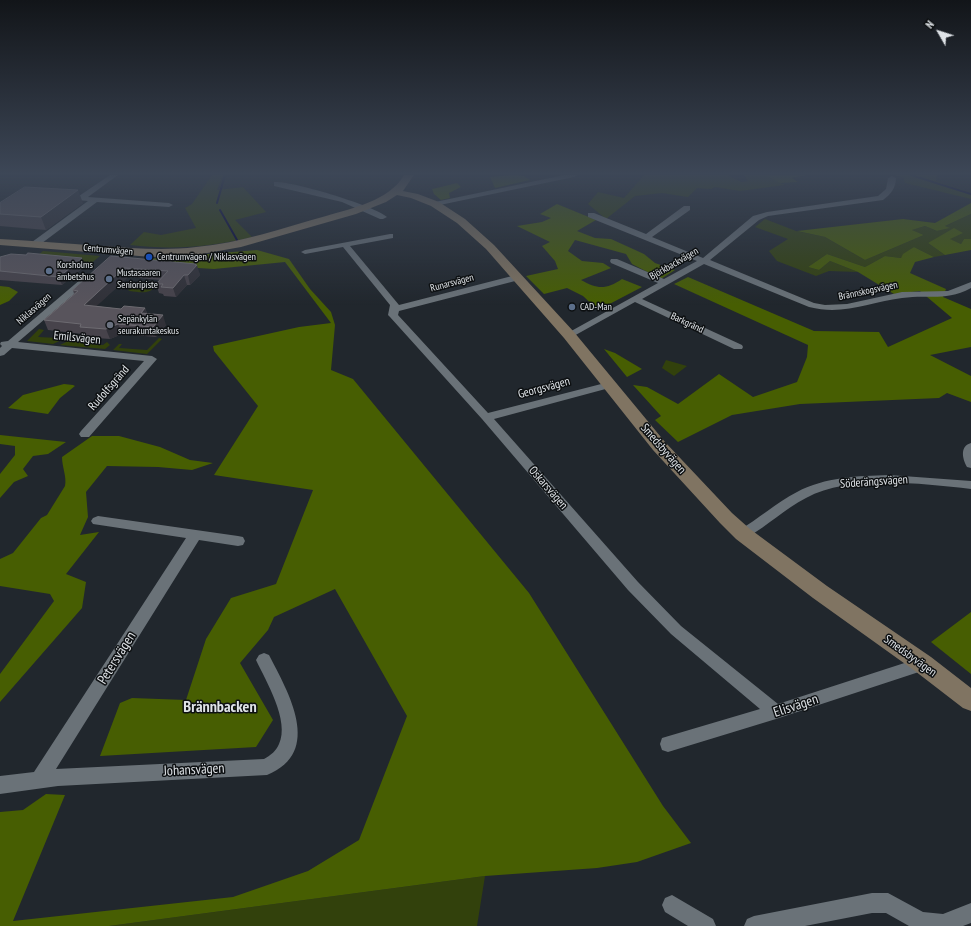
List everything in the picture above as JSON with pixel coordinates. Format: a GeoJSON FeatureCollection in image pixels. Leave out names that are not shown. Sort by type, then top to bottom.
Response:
{"type":"FeatureCollection","features":[{"type":"Feature","properties":{"kind":"main road","name":"Centrumvägen"},"geometry":{"type":"LineString","coordinates":[[1,241],[115,254],[174,253],[218,248],[254,241],[331,218]]}},
{"type":"Feature","properties":{"kind":"main road","name":"Smedsbyvägen"},"geometry":{"type":"LineString","coordinates":[[457,218],[475,232],[490,247],[516,278],[569,335],[659,446],[726,518],[743,534],[820,592],[923,664],[971,701]]}},
{"type":"Feature","properties":{"kind":"street"},"geometry":{"type":"LineString","coordinates":[[35,244],[70,218]]}},
{"type":"Feature","properties":{"kind":"street","name":"Brännskogsvägen"},"geometry":{"type":"LineString","coordinates":[[599,218],[812,305],[835,309],[849,308],[914,294],[953,293],[971,285]]}},
{"type":"Feature","properties":{"kind":"street"},"geometry":{"type":"LineString","coordinates":[[646,238],[673,218]]}},
{"type":"Feature","properties":{"kind":"street","name":"Björkbackvägen"},"geometry":{"type":"LineString","coordinates":[[569,335],[704,261],[756,218]]}},
{"type":"Feature","properties":{"kind":"street"},"geometry":{"type":"LineString","coordinates":[[305,252],[390,236]]}},
{"type":"Feature","properties":{"kind":"street","name":"Oskarsvägen"},"geometry":{"type":"LineString","coordinates":[[345,245],[395,304],[393,315],[486,417],[633,586],[671,625],[776,712]]}},
{"type":"Feature","properties":{"kind":"street"},"geometry":{"type":"LineString","coordinates":[[614,260],[666,283]]}},
{"type":"Feature","properties":{"kind":"street","name":"Niklasvägen"},"geometry":{"type":"LineString","coordinates":[[0,353],[5,344],[94,272]]}},
{"type":"Feature","properties":{"kind":"street","name":"Runarsvägen"},"geometry":{"type":"LineString","coordinates":[[394,309],[516,278]]}},
{"type":"Feature","properties":{"kind":"street","name":"Barkgränd"},"geometry":{"type":"LineString","coordinates":[[635,299],[738,347]]}},
{"type":"Feature","properties":{"kind":"street","name":"Emilsvägen"},"geometry":{"type":"LineString","coordinates":[[5,344],[152,359]]}},
{"type":"Feature","properties":{"kind":"street","name":"Rudolfsgränd"},"geometry":{"type":"LineString","coordinates":[[85,434],[152,359]]}},
{"type":"Feature","properties":{"kind":"street","name":"Georgsvägen"},"geometry":{"type":"LineString","coordinates":[[486,417],[609,384]]}},
{"type":"Feature","properties":{"kind":"street"},"geometry":{"type":"LineString","coordinates":[[971,447],[969,448],[968,455],[971,464]]}},
{"type":"Feature","properties":{"kind":"street","name":"Söderängsvägen"},"geometry":{"type":"LineString","coordinates":[[743,534],[809,491],[826,486],[857,481],[913,480],[971,485]]}},
{"type":"Feature","properties":{"kind":"street"},"geometry":{"type":"LineString","coordinates":[[98,521],[238,541]]}},
{"type":"Feature","properties":{"kind":"street","name":"Petersvägen"},"geometry":{"type":"LineString","coordinates":[[39,780],[195,535]]}},
{"type":"Feature","properties":{"kind":"street","name":"Johansvägen"},"geometry":{"type":"LineString","coordinates":[[0,785],[58,777],[267,767],[282,756],[291,737],[289,718],[264,660]]}},
{"type":"Feature","properties":{"kind":"street","name":"Elisvägen"},"geometry":{"type":"LineString","coordinates":[[668,744],[776,712],[923,664]]}},
{"type":"Feature","properties":{"kind":"street"},"geometry":{"type":"LineString","coordinates":[[754,926],[872,903],[888,903],[908,916],[923,922],[943,924],[971,913]]}},
{"type":"Feature","properties":{"kind":"street"},"geometry":{"type":"LineString","coordinates":[[672,905],[706,926]]}},
{"type":"Feature","properties":{"kind":"green space"},"geometry":{"type":"Polygon","coordinates":[[[191,218],[242,218],[235,220],[252,237],[191,247],[146,247],[130,245],[144,232],[161,235],[196,228],[191,218]]]}},
{"type":"Feature","properties":{"kind":"green space"},"geometry":{"type":"Polygon","coordinates":[[[551,218],[592,218],[596,220],[577,231],[595,238],[611,239],[644,254],[655,263],[675,270],[661,279],[632,264],[626,254],[575,240],[568,251],[582,261],[603,263],[611,268],[581,280],[597,287],[606,287],[622,279],[642,287],[598,310],[583,296],[567,288],[544,294],[526,276],[558,269],[555,261],[542,246],[550,242],[517,226],[542,222],[551,218]]]}},
{"type":"Feature","properties":{"kind":"green space"},"geometry":{"type":"Polygon","coordinates":[[[944,218],[962,218],[945,226],[950,228],[937,231],[925,226],[912,230],[924,235],[865,260],[825,237],[797,231],[903,219],[935,223],[944,218]]]}},
{"type":"Feature","properties":{"kind":"green space"},"geometry":{"type":"Polygon","coordinates":[[[962,218],[971,218],[971,239],[964,239],[961,244],[949,239],[928,243],[945,255],[934,257],[914,247],[901,258],[885,256],[865,267],[827,254],[808,267],[819,270],[830,261],[858,272],[829,271],[816,276],[777,261],[769,251],[788,239],[755,227],[765,219],[796,231],[825,237],[865,260],[924,235],[911,230],[925,226],[937,231],[949,228],[945,226],[962,218]]]}},
{"type":"Feature","properties":{"kind":"green space"},"geometry":{"type":"Polygon","coordinates":[[[954,228],[963,233],[950,239],[961,244],[964,239],[971,239],[971,250],[945,255],[928,243],[954,228]]]}},
{"type":"Feature","properties":{"kind":"green space"},"geometry":{"type":"Polygon","coordinates":[[[914,247],[934,257],[915,262],[910,273],[946,289],[943,297],[971,309],[971,347],[930,355],[971,376],[971,402],[947,393],[939,398],[800,404],[732,415],[678,442],[655,420],[661,416],[633,385],[647,387],[678,404],[719,374],[753,397],[797,382],[807,357],[808,345],[674,284],[688,277],[814,331],[879,332],[888,347],[952,318],[920,291],[894,294],[858,272],[830,261],[819,270],[808,267],[827,254],[865,267],[885,256],[901,258],[903,254],[914,247]]]}},
{"type":"Feature","properties":{"kind":"green space"},"geometry":{"type":"Polygon","coordinates":[[[257,250],[289,259],[310,289],[331,312],[335,325],[331,370],[353,379],[529,593],[663,806],[691,843],[637,862],[597,868],[485,876],[109,926],[0,926],[0,812],[23,810],[46,794],[65,795],[13,921],[233,897],[308,871],[359,840],[407,716],[335,589],[274,617],[268,630],[240,663],[273,720],[256,747],[100,756],[120,703],[132,698],[186,700],[206,639],[231,598],[276,584],[313,490],[214,475],[258,406],[214,351],[213,346],[299,327],[331,323],[285,262],[214,269],[119,263],[122,261],[257,250]]]}},
{"type":"Feature","properties":{"kind":"green space"},"geometry":{"type":"Polygon","coordinates":[[[43,251],[100,256],[89,265],[45,261],[36,257],[43,251]]]}},
{"type":"Feature","properties":{"kind":"green space"},"geometry":{"type":"Polygon","coordinates":[[[133,284],[148,284],[155,286],[147,292],[128,290],[133,284]]]}},
{"type":"Feature","properties":{"kind":"green space"},"geometry":{"type":"Polygon","coordinates":[[[0,286],[9,287],[18,292],[9,301],[0,305],[0,286]]]}},
{"type":"Feature","properties":{"kind":"green space"},"geometry":{"type":"Polygon","coordinates":[[[39,329],[44,330],[38,337],[58,338],[65,335],[70,336],[53,344],[27,341],[39,329]]]}},
{"type":"Feature","properties":{"kind":"green space"},"geometry":{"type":"Polygon","coordinates":[[[74,338],[86,340],[82,343],[103,345],[107,342],[110,345],[105,349],[60,345],[74,338]]]}},
{"type":"Feature","properties":{"kind":"green space"},"geometry":{"type":"Polygon","coordinates":[[[159,338],[162,339],[147,354],[113,350],[119,344],[122,344],[119,348],[147,350],[159,338]]]}},
{"type":"Feature","properties":{"kind":"green space"},"geometry":{"type":"Polygon","coordinates":[[[604,349],[615,353],[642,369],[627,377],[604,349]]]}},
{"type":"Feature","properties":{"kind":"green space"},"geometry":{"type":"Polygon","coordinates":[[[666,360],[687,366],[674,376],[662,368],[666,360]]]}},
{"type":"Feature","properties":{"kind":"green space"},"geometry":{"type":"Polygon","coordinates":[[[64,384],[75,386],[60,398],[48,414],[8,408],[23,395],[64,384]]]}},
{"type":"Feature","properties":{"kind":"green space"},"geometry":{"type":"Polygon","coordinates":[[[0,435],[66,442],[48,454],[33,456],[23,469],[28,476],[14,482],[0,498],[0,474],[15,455],[15,446],[0,444],[0,435]]]}},
{"type":"Feature","properties":{"kind":"green space"},"geometry":{"type":"Polygon","coordinates":[[[92,436],[119,436],[160,447],[190,460],[213,463],[192,470],[158,467],[107,466],[86,492],[88,517],[80,535],[99,532],[66,574],[86,582],[82,608],[0,702],[0,674],[54,601],[50,594],[0,586],[0,559],[13,553],[41,518],[47,515],[65,486],[62,457],[92,436]]]}},
{"type":"Feature","properties":{"kind":"green space"},"geometry":{"type":"Polygon","coordinates":[[[971,612],[971,674],[931,642],[971,612]]]}},
{"type":"Feature","properties":{"kind":"green space"},"geometry":{"type":"Polygon","coordinates":[[[485,876],[477,926],[109,926],[485,876]]]}},
{"type":"Feature","properties":{"kind":"building"},"geometry":{"type":"Polygon","coordinates":[[[28,253],[82,258],[59,277],[0,271],[0,257],[11,254],[26,255],[28,253]]]}},
{"type":"Feature","properties":{"kind":"building"},"geometry":{"type":"Polygon","coordinates":[[[111,256],[197,265],[188,275],[184,275],[173,288],[161,287],[163,284],[156,284],[168,271],[124,268],[84,305],[121,309],[124,306],[145,308],[141,313],[163,315],[153,327],[118,324],[106,329],[80,327],[81,324],[44,320],[78,291],[73,290],[111,256]]]}},
{"type":"Feature","properties":{"kind":"waterway"},"geometry":{"type":"LineString","coordinates":[[225,218],[237,240]]}},
{"type":"Feature","properties":{"kind":"place","name":"Centrumvägen / Niklasvägen"},"geometry":{"type":"Point","coordinates":[149,257]}},
{"type":"Feature","properties":{"kind":"place","name":"Korsholms ämbetshus"},"geometry":{"type":"Point","coordinates":[49,271]}},
{"type":"Feature","properties":{"kind":"place","name":"Mustasaaren Senioripiste"},"geometry":{"type":"Point","coordinates":[109,279]}},
{"type":"Feature","properties":{"kind":"place","name":"CAD-Man"},"geometry":{"type":"Point","coordinates":[572,307]}},
{"type":"Feature","properties":{"kind":"place","name":"Sepänkylän seurakuntakeskus"},"geometry":{"type":"Point","coordinates":[110,325]}},
{"type":"Feature","properties":{"kind":"district","name":"Brännbacken"},"geometry":{"type":"Point","coordinates":[220,707]}}]}
